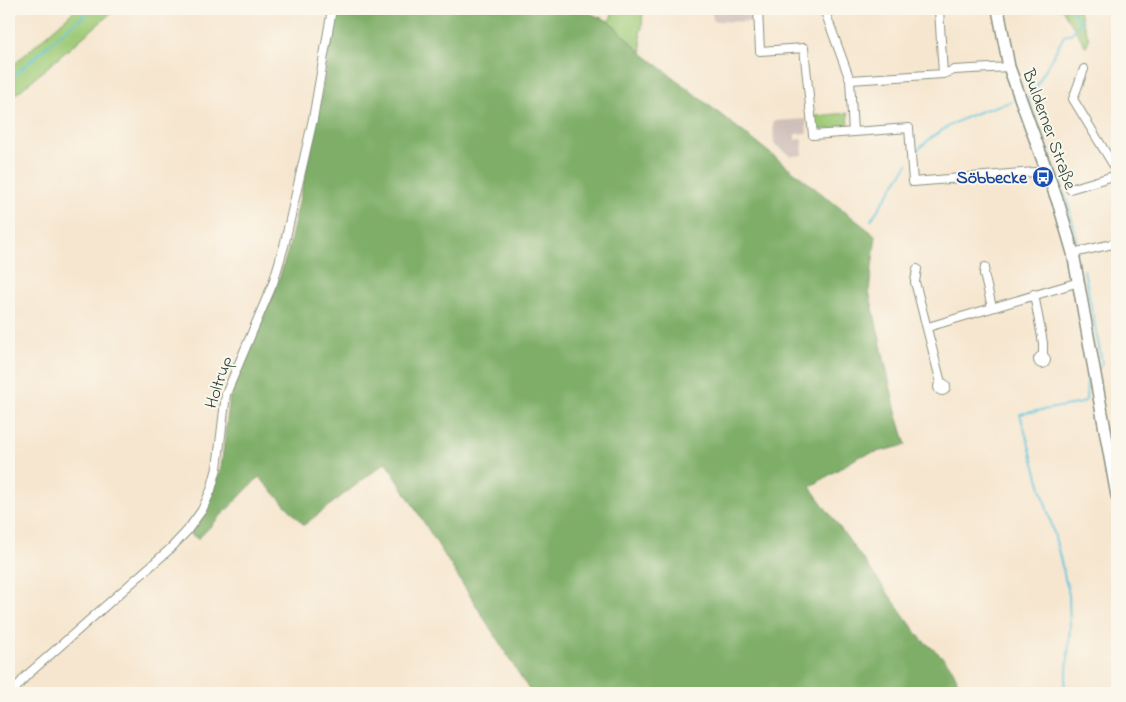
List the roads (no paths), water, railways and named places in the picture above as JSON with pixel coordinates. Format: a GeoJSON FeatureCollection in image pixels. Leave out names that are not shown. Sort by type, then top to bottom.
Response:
{"type":"FeatureCollection","features":[{"type":"Feature","properties":{"kind":"street","name":"Holtrup"},"geometry":{"type":"LineString","coordinates":[[12,693],[26,676],[170,549],[187,531],[202,510],[211,490],[217,468],[226,394],[273,283],[284,246],[314,119],[332,9]]}},
{"type":"Feature","properties":{"kind":"street"},"geometry":{"type":"LineString","coordinates":[[758,9],[760,51],[804,48],[812,134],[910,128],[913,182],[1047,170]]}},
{"type":"Feature","properties":{"kind":"street"},"geometry":{"type":"LineString","coordinates":[[824,9],[850,80],[853,132]]}},
{"type":"Feature","properties":{"kind":"street"},"geometry":{"type":"LineString","coordinates":[[939,9],[943,74]]}},
{"type":"Feature","properties":{"kind":"street","name":"Bulderner Straße"},"geometry":{"type":"LineString","coordinates":[[998,9],[1009,67],[1047,170],[1073,253],[1117,496]]}},
{"type":"Feature","properties":{"kind":"street"},"geometry":{"type":"LineString","coordinates":[[850,80],[943,74],[954,70],[1009,67]]}},
{"type":"Feature","properties":{"kind":"street"},"geometry":{"type":"LineString","coordinates":[[1070,189],[1117,173],[1073,99],[1084,69]]}},
{"type":"Feature","properties":{"kind":"street"},"geometry":{"type":"LineString","coordinates":[[1073,253],[1117,243]]}},
{"type":"Feature","properties":{"kind":"street"},"geometry":{"type":"LineString","coordinates":[[985,267],[984,274],[992,307]]}},
{"type":"Feature","properties":{"kind":"street"},"geometry":{"type":"LineString","coordinates":[[917,268],[915,282],[941,383]]}},
{"type":"Feature","properties":{"kind":"street"},"geometry":{"type":"LineString","coordinates":[[928,327],[1079,282]]}},
{"type":"Feature","properties":{"kind":"street"},"geometry":{"type":"LineString","coordinates":[[1034,294],[1043,343],[1043,356]]}},
{"type":"Feature","properties":{"kind":"waterway"},"geometry":{"type":"LineString","coordinates":[[9,80],[68,28],[93,9]]}},
{"type":"Feature","properties":{"kind":"waterway"},"geometry":{"type":"LineString","coordinates":[[1028,98],[1037,91],[1037,85],[1064,36],[1072,33],[1081,22],[1071,9]]}},
{"type":"Feature","properties":{"kind":"waterway"},"geometry":{"type":"LineString","coordinates":[[1028,99],[1067,201],[1078,242]]}},
{"type":"Feature","properties":{"kind":"waterway"},"geometry":{"type":"LineString","coordinates":[[915,153],[936,134],[959,120],[1011,102]]}},
{"type":"Feature","properties":{"kind":"waterway"},"geometry":{"type":"LineString","coordinates":[[871,220],[908,164]]}},
{"type":"Feature","properties":{"kind":"waterway"},"geometry":{"type":"LineString","coordinates":[[1084,270],[1102,362],[1100,367]]}},
{"type":"Feature","properties":{"kind":"waterway"},"geometry":{"type":"LineString","coordinates":[[1063,693],[1067,672],[1070,626],[1069,595],[1055,537],[1020,414],[1082,403],[1086,400],[1087,378]]}},
{"type":"Feature","properties":{"kind":"place","name":"Söbbecke"},"geometry":{"type":"Point","coordinates":[1043,177]}}]}
